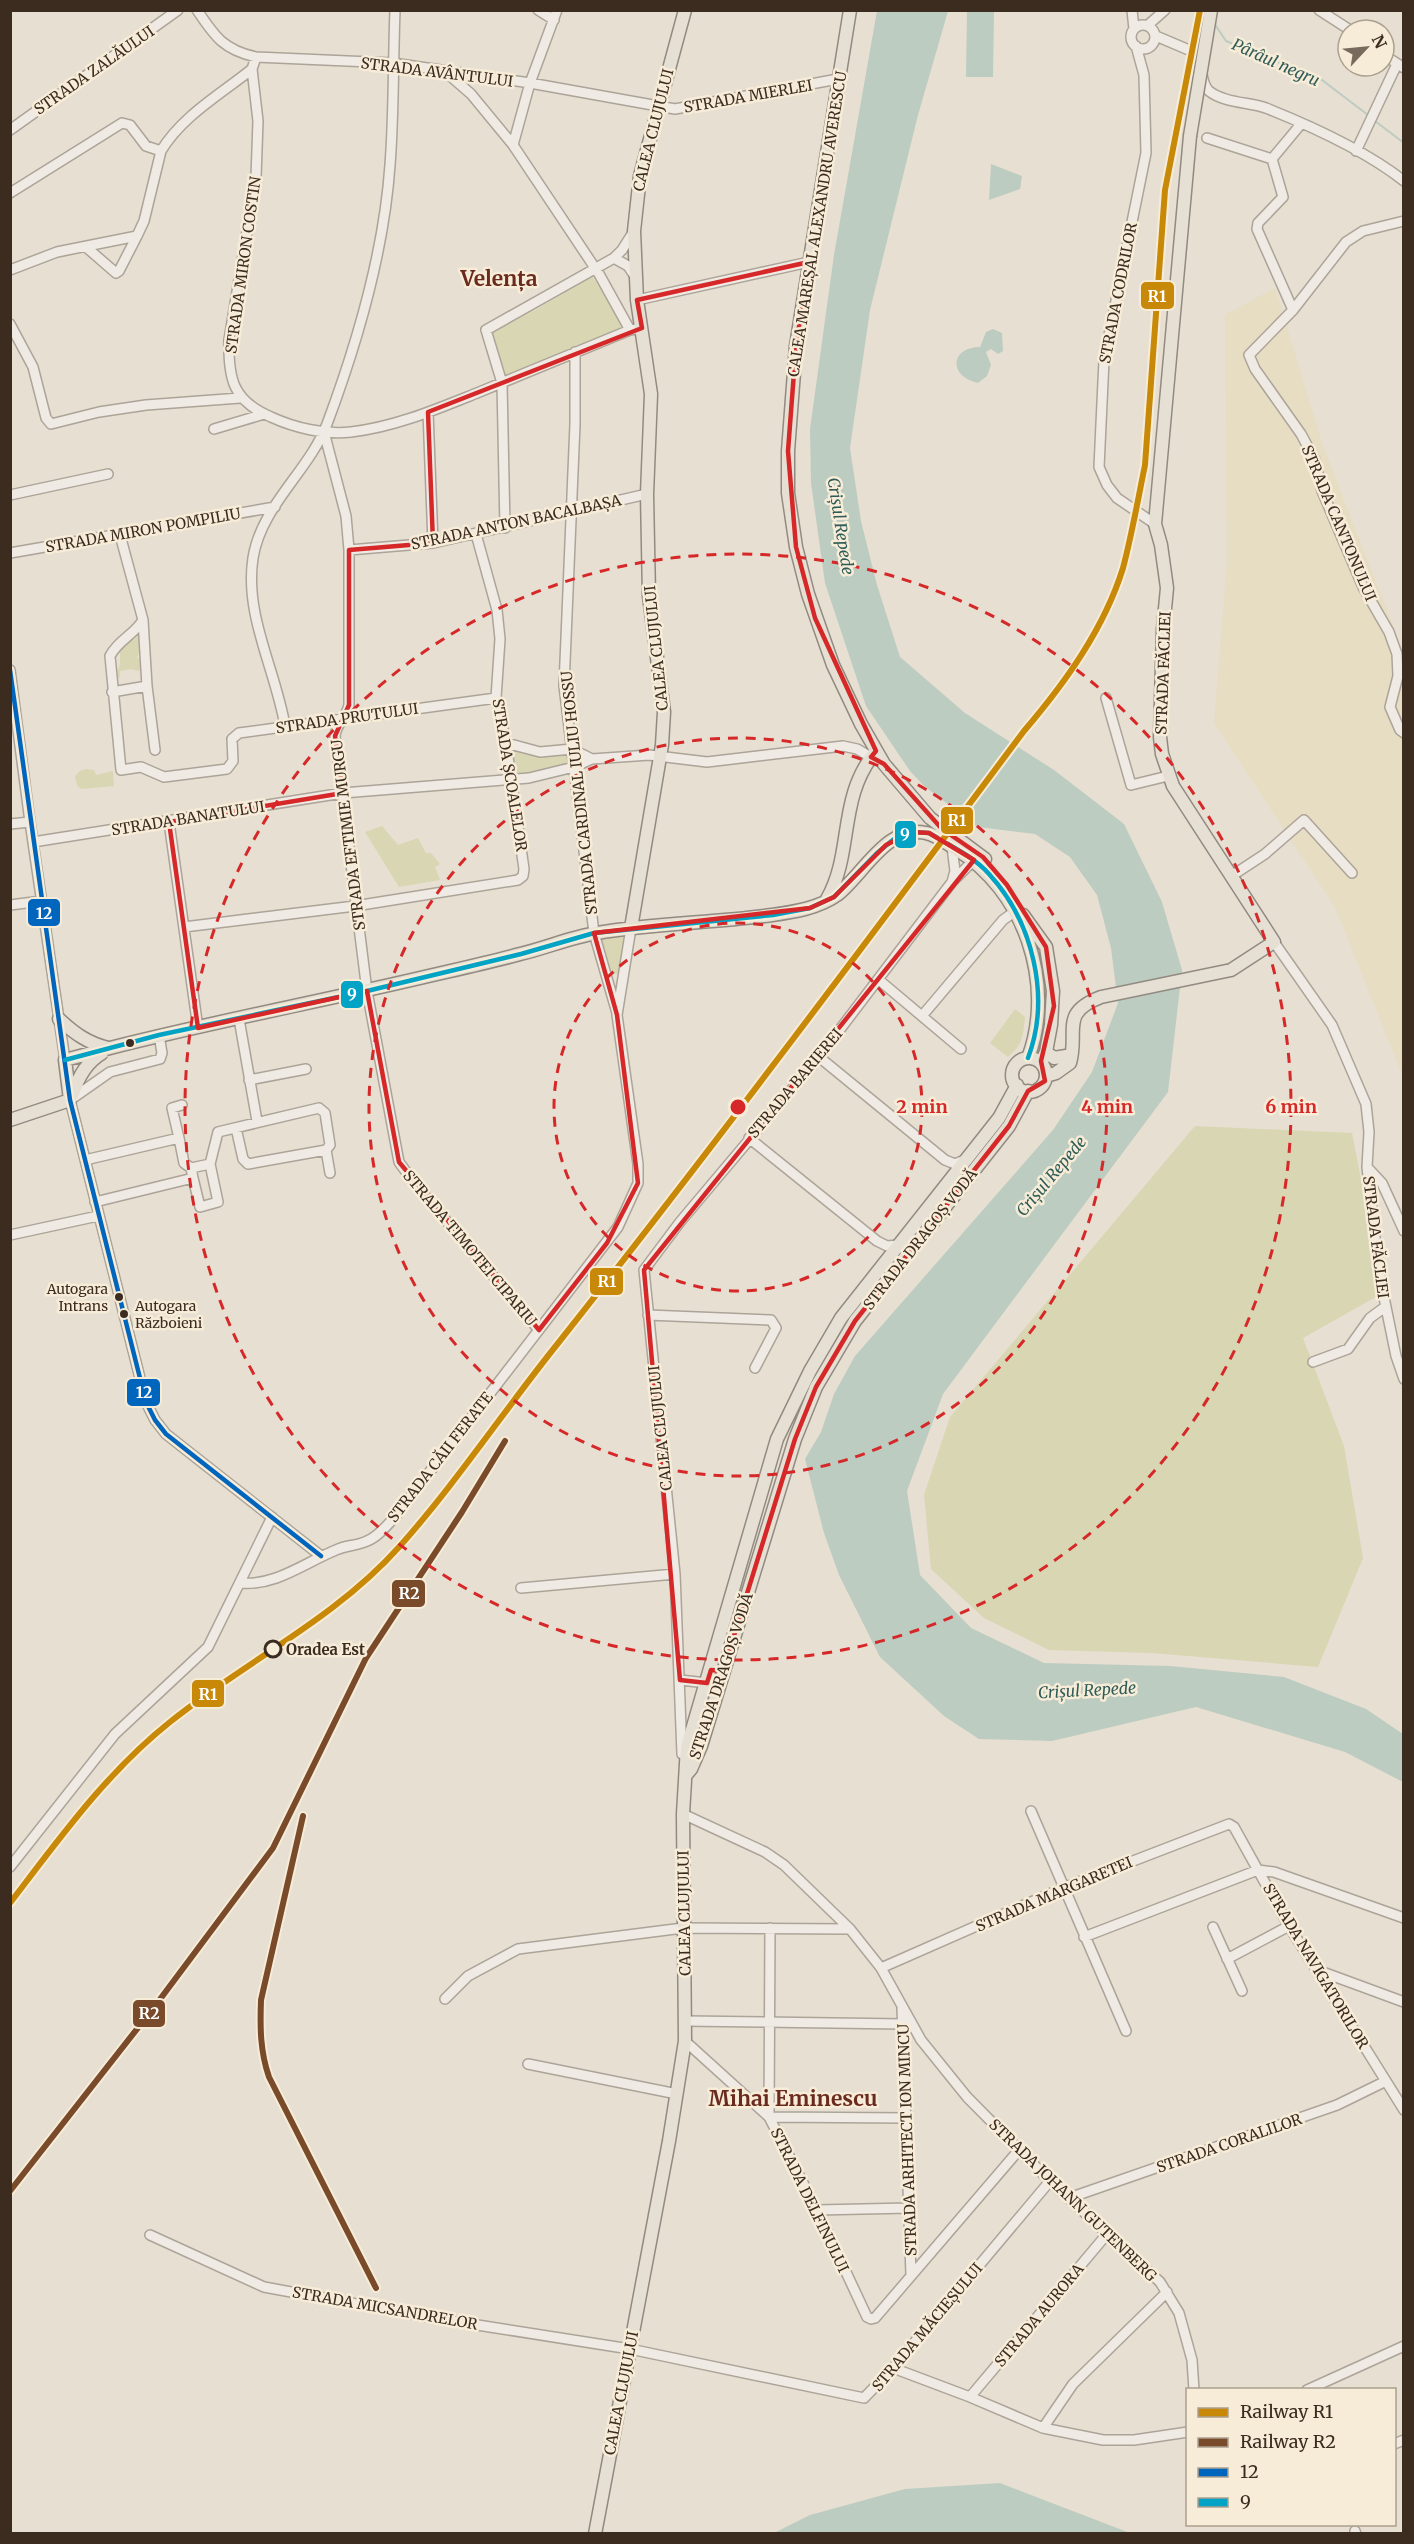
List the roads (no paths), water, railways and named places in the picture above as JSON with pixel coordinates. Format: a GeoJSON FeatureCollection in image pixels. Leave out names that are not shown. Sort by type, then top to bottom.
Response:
{"type":"FeatureCollection","features":[{"type":"Feature","properties":{"kind":"main road","name":"CALEA CLUJULUI"},"geometry":{"type":"LineString","coordinates":[[632,928],[660,756],[664,711],[649,596],[647,494],[651,394],[636,329],[634,231],[640,176],[685,10]]}},
{"type":"Feature","properties":{"kind":"main road","name":"CALEA MAREȘAL ALEXANDRU AVERESCU"},"geometry":{"type":"LineString","coordinates":[[850,10],[796,346],[788,451],[788,493],[796,547],[815,618],[833,665],[874,754],[916,804],[942,829],[983,857],[996,870],[1017,902],[1027,924],[1046,947],[1053,1006],[1044,1064]]}},
{"type":"Feature","properties":{"kind":"main road","name":"STRADA FĂCLIEI"},"geometry":{"type":"LineString","coordinates":[[1210,10],[1190,136],[1155,524],[1163,555],[1167,588],[1163,628],[1160,737],[1168,776],[1182,802],[1233,875],[1274,942]]}},
{"type":"Feature","properties":{"kind":"main road"},"geometry":{"type":"LineString","coordinates":[[826,900],[837,881],[852,798],[874,754]]}},
{"type":"Feature","properties":{"kind":"main road","name":"STRADA DRAGOȘ VODĂ"},"geometry":{"type":"LineString","coordinates":[[65,1060],[159,1035],[367,991],[521,954],[594,933],[773,915],[810,908],[843,889],[886,845],[903,835],[929,833],[974,860],[1003,892],[1031,949],[1037,974],[1039,1012],[1035,1040],[1028,1058],[1015,1066],[1013,1076],[1022,1088],[1038,1089],[1044,1064],[1056,1073],[1070,1063],[1069,1051]]}},
{"type":"Feature","properties":{"kind":"main road"},"geometry":{"type":"LineString","coordinates":[[1028,1058],[1044,1064],[1069,1051],[1073,1027],[1078,1011],[1083,1005],[1101,997],[1231,970],[1274,942]]}},
{"type":"Feature","properties":{"kind":"main road"},"geometry":{"type":"LineString","coordinates":[[59,1019],[91,1044],[110,1048]]}},
{"type":"Feature","properties":{"kind":"main road"},"geometry":{"type":"LineString","coordinates":[[70,1100],[78,1079],[86,1067],[95,1057],[110,1048]]}},
{"type":"Feature","properties":{"kind":"main road"},"geometry":{"type":"LineString","coordinates":[[65,1060],[70,1100]]}},
{"type":"Feature","properties":{"kind":"main road","name":"STRADA DRAGOȘ VODĂ"},"geometry":{"type":"LineString","coordinates":[[686,1775],[701,1746],[718,1668],[777,1439],[810,1371],[841,1318],[1022,1088]]}},
{"type":"Feature","properties":{"kind":"main road","name":"STRADA DRAGOȘ VODĂ"},"geometry":{"type":"LineString","coordinates":[[686,1775],[687,1747],[707,1683],[718,1668],[795,1439],[816,1387],[855,1321],[1010,1126],[1022,1088]]}},
{"type":"Feature","properties":{"kind":"main road"},"geometry":{"type":"LineString","coordinates":[[10,1120],[70,1100]]}},
{"type":"Feature","properties":{"kind":"main road"},"geometry":{"type":"LineString","coordinates":[[701,1746],[699,1734],[713,1692],[713,1687],[707,1683]]}},
{"type":"Feature","properties":{"kind":"main road","name":"CALEA CLUJULUI"},"geometry":{"type":"LineString","coordinates":[[595,2534],[685,2041],[683,1814],[686,1775]]}},
{"type":"Feature","properties":{"kind":"street","name":"STRADA ZALĂULUI"},"geometry":{"type":"LineString","coordinates":[[10,130],[178,10]]}},
{"type":"Feature","properties":{"kind":"street","name":"STRADA AVÂNTULUI"},"geometry":{"type":"LineString","coordinates":[[197,10],[219,40],[243,54],[256,57],[393,63],[658,105]]}},
{"type":"Feature","properties":{"kind":"street"},"geometry":{"type":"LineString","coordinates":[[285,726],[279,694],[256,619],[251,575],[253,556],[275,507],[324,432],[340,388],[374,273],[390,165],[395,10]]}},
{"type":"Feature","properties":{"kind":"street"},"geometry":{"type":"LineString","coordinates":[[513,146],[530,84],[555,15],[538,10]]}},
{"type":"Feature","properties":{"kind":"street"},"geometry":{"type":"LineString","coordinates":[[1132,10],[1134,29],[1131,36],[1136,46],[1143,49],[1154,40],[1167,42],[1196,53],[1203,69],[1204,84],[1208,90],[1219,96],[1263,107],[1301,124],[1356,151],[1404,181]]}},
{"type":"Feature","properties":{"kind":"street"},"geometry":{"type":"LineString","coordinates":[[1138,10],[1154,40]]}},
{"type":"Feature","properties":{"kind":"street"},"geometry":{"type":"LineString","coordinates":[[1319,10],[1336,21]]}},
{"type":"Feature","properties":{"kind":"street"},"geometry":{"type":"LineString","coordinates":[[1134,29],[1164,12]]}},
{"type":"Feature","properties":{"kind":"street","name":"STRADA CODRILOR"},"geometry":{"type":"LineString","coordinates":[[1144,75],[1164,12]]}},
{"type":"Feature","properties":{"kind":"street","name":"STRADA CODRILOR"},"geometry":{"type":"LineString","coordinates":[[1136,46],[1144,75],[1146,153],[1104,360],[1099,467],[1107,485],[1117,498],[1155,524]]}},
{"type":"Feature","properties":{"kind":"street","name":"STRADA MIRON COSTIN"},"geometry":{"type":"LineString","coordinates":[[243,54],[245,64],[252,69]]}},
{"type":"Feature","properties":{"kind":"street","name":"STRADA MIRON COSTIN"},"geometry":{"type":"LineString","coordinates":[[240,398],[231,375],[229,358],[256,177],[258,121],[252,69],[256,57]]}},
{"type":"Feature","properties":{"kind":"street"},"geometry":{"type":"LineString","coordinates":[[1356,151],[1390,75],[1400,66]]}},
{"type":"Feature","properties":{"kind":"street"},"geometry":{"type":"LineString","coordinates":[[86,247],[116,273],[119,271],[144,221],[161,151],[174,132],[185,122],[252,69]]}},
{"type":"Feature","properties":{"kind":"street"},"geometry":{"type":"LineString","coordinates":[[10,324],[33,367],[46,418],[51,424],[99,412],[146,405],[240,398],[281,422],[324,432],[351,432],[428,412],[636,329],[513,146],[471,94],[447,73]]}},
{"type":"Feature","properties":{"kind":"street","name":"STRADA MIERLEI"},"geometry":{"type":"LineString","coordinates":[[658,105],[675,109],[838,79]]}},
{"type":"Feature","properties":{"kind":"street"},"geometry":{"type":"LineString","coordinates":[[10,193],[122,123],[130,125],[146,146],[161,151]]}},
{"type":"Feature","properties":{"kind":"street"},"geometry":{"type":"LineString","coordinates":[[1272,159],[1301,124]]}},
{"type":"Feature","properties":{"kind":"street"},"geometry":{"type":"LineString","coordinates":[[1207,138],[1272,159]]}},
{"type":"Feature","properties":{"kind":"street"},"geometry":{"type":"LineString","coordinates":[[1272,159],[1283,197],[1258,225],[1293,310],[1346,242],[1355,234],[1404,221]]}},
{"type":"Feature","properties":{"kind":"street"},"geometry":{"type":"LineString","coordinates":[[505,528],[502,383],[486,330],[538,303],[595,267],[614,258],[634,231]]}},
{"type":"Feature","properties":{"kind":"street"},"geometry":{"type":"LineString","coordinates":[[10,270],[57,252],[137,236]]}},
{"type":"Feature","properties":{"kind":"street"},"geometry":{"type":"LineString","coordinates":[[614,258],[628,266],[636,278]]}},
{"type":"Feature","properties":{"kind":"street"},"geometry":{"type":"LineString","coordinates":[[637,300],[809,262]]}},
{"type":"Feature","properties":{"kind":"street","name":"STRADA CANTONULUI"},"geometry":{"type":"LineString","coordinates":[[1293,310],[1249,355],[1255,369],[1301,434],[1315,460],[1322,491],[1363,587],[1389,632],[1397,654],[1398,676],[1390,707],[1400,730],[1404,733]]}},
{"type":"Feature","properties":{"kind":"street","name":"STRADA CARDINAL IULIU HOSSU"},"geometry":{"type":"LineString","coordinates":[[575,352],[575,424],[564,686],[594,933],[617,1015]]}},
{"type":"Feature","properties":{"kind":"street"},"geometry":{"type":"LineString","coordinates":[[428,412],[433,543]]}},
{"type":"Feature","properties":{"kind":"street"},"geometry":{"type":"LineString","coordinates":[[214,429],[264,414]]}},
{"type":"Feature","properties":{"kind":"street","name":"STRADA EFTIMIE MURGU"},"geometry":{"type":"LineString","coordinates":[[324,432],[346,516],[349,550],[349,705],[346,718],[338,726],[335,736],[367,991]]}},
{"type":"Feature","properties":{"kind":"street"},"geometry":{"type":"LineString","coordinates":[[10,495],[108,474]]}},
{"type":"Feature","properties":{"kind":"street","name":"STRADA ANTON BACALBAȘA"},"geometry":{"type":"LineString","coordinates":[[349,550],[395,548],[433,543],[647,494]]}},
{"type":"Feature","properties":{"kind":"street","name":"STRADA MIRON POMPILIU"},"geometry":{"type":"LineString","coordinates":[[10,553],[275,507]]}},
{"type":"Feature","properties":{"kind":"street","name":"STRADA ȘCOALELOR"},"geometry":{"type":"LineString","coordinates":[[355,906],[518,880],[523,876],[512,781],[496,698],[500,639],[497,610],[476,534]]}},
{"type":"Feature","properties":{"kind":"street"},"geometry":{"type":"LineString","coordinates":[[120,535],[143,620],[147,686],[155,750]]}},
{"type":"Feature","properties":{"kind":"street"},"geometry":{"type":"LineString","coordinates":[[143,620],[137,630],[116,644],[110,656],[112,692],[147,686]]}},
{"type":"Feature","properties":{"kind":"street"},"geometry":{"type":"LineString","coordinates":[[10,670],[65,1060]]}},
{"type":"Feature","properties":{"kind":"street","name":"STRADA PRUTULUI"},"geometry":{"type":"LineString","coordinates":[[112,692],[121,770],[141,767],[164,777],[227,769],[233,761],[232,739],[239,733],[496,698]]}},
{"type":"Feature","properties":{"kind":"street"},"geometry":{"type":"LineString","coordinates":[[1106,698],[1131,785],[1168,776]]}},
{"type":"Feature","properties":{"kind":"street"},"geometry":{"type":"LineString","coordinates":[[506,742],[540,752],[572,749],[592,759],[649,754],[707,762],[843,746],[874,754]]}},
{"type":"Feature","properties":{"kind":"street","name":"STRADA BANATULUI"},"geometry":{"type":"LineString","coordinates":[[33,842],[343,793],[512,781],[574,767],[592,759]]}},
{"type":"Feature","properties":{"kind":"street"},"geometry":{"type":"LineString","coordinates":[[1233,875],[1265,854],[1304,820],[1352,873]]}},
{"type":"Feature","properties":{"kind":"street"},"geometry":{"type":"LineString","coordinates":[[10,824],[30,822]]}},
{"type":"Feature","properties":{"kind":"street"},"geometry":{"type":"LineString","coordinates":[[170,822],[198,1028]]}},
{"type":"Feature","properties":{"kind":"street"},"geometry":{"type":"LineString","coordinates":[[952,847],[955,871],[952,882]]}},
{"type":"Feature","properties":{"kind":"street","name":"STRADA BARIEREI"},"geometry":{"type":"LineString","coordinates":[[645,1285],[644,1270],[680,1222],[819,1057],[952,882],[974,860]]}},
{"type":"Feature","properties":{"kind":"street"},"geometry":{"type":"LineString","coordinates":[[10,905],[42,901]]}},
{"type":"Feature","properties":{"kind":"street"},"geometry":{"type":"LineString","coordinates":[[184,927],[355,906]]}},
{"type":"Feature","properties":{"kind":"street"},"geometry":{"type":"LineString","coordinates":[[922,1016],[1003,920],[1014,912]]}},
{"type":"Feature","properties":{"kind":"street","name":"CALEA CLUJULUI"},"geometry":{"type":"LineString","coordinates":[[539,1330],[607,1243],[625,1213],[638,1183],[638,1164],[617,1015],[632,928]]}},
{"type":"Feature","properties":{"kind":"street","name":"STRADA FĂCLIEI"},"geometry":{"type":"LineString","coordinates":[[1274,942],[1332,1025],[1356,1077],[1368,1116],[1367,1167],[1385,1306],[1404,1379]]}},
{"type":"Feature","properties":{"kind":"street"},"geometry":{"type":"LineString","coordinates":[[606,976],[624,972]]}},
{"type":"Feature","properties":{"kind":"street"},"geometry":{"type":"LineString","coordinates":[[879,980],[961,1049]]}},
{"type":"Feature","properties":{"kind":"street","name":"STRADA TIMOTEI CIPARIU"},"geometry":{"type":"LineString","coordinates":[[367,991],[399,1162],[539,1330]]}},
{"type":"Feature","properties":{"kind":"street"},"geometry":{"type":"LineString","coordinates":[[239,1019],[257,1121]]}},
{"type":"Feature","properties":{"kind":"street"},"geometry":{"type":"LineString","coordinates":[[159,1035],[162,1058],[110,1072],[70,1100],[146,1402],[155,1420],[166,1434],[321,1556]]}},
{"type":"Feature","properties":{"kind":"street"},"geometry":{"type":"LineString","coordinates":[[819,1057],[945,1160],[955,1164],[968,1158]]}},
{"type":"Feature","properties":{"kind":"street"},"geometry":{"type":"LineString","coordinates":[[249,1080],[306,1069]]}},
{"type":"Feature","properties":{"kind":"street"},"geometry":{"type":"LineString","coordinates":[[182,1105],[172,1108],[184,1163],[192,1173],[200,1207],[218,1202],[210,1164],[218,1132],[319,1108],[323,1109],[330,1145],[326,1150],[248,1164],[243,1159],[236,1128]]}},
{"type":"Feature","properties":{"kind":"street"},"geometry":{"type":"LineString","coordinates":[[85,1160],[179,1138]]}},
{"type":"Feature","properties":{"kind":"street"},"geometry":{"type":"LineString","coordinates":[[749,1138],[877,1241],[887,1246],[898,1245]]}},
{"type":"Feature","properties":{"kind":"street"},"geometry":{"type":"LineString","coordinates":[[326,1150],[330,1173]]}},
{"type":"Feature","properties":{"kind":"street"},"geometry":{"type":"LineString","coordinates":[[945,1160],[949,1168],[950,1180]]}},
{"type":"Feature","properties":{"kind":"street"},"geometry":{"type":"LineString","coordinates":[[95,1202],[192,1173],[210,1164]]}},
{"type":"Feature","properties":{"kind":"street","name":"STRADA FĂCLIEI"},"geometry":{"type":"LineString","coordinates":[[1367,1167],[1382,1183],[1404,1231]]}},
{"type":"Feature","properties":{"kind":"street"},"geometry":{"type":"LineString","coordinates":[[10,1235],[98,1216]]}},
{"type":"Feature","properties":{"kind":"street"},"geometry":{"type":"LineString","coordinates":[[877,1241],[886,1260]]}},
{"type":"Feature","properties":{"kind":"street","name":"CALEA CLUJULUI"},"geometry":{"type":"LineString","coordinates":[[645,1285],[675,1574],[682,1757],[686,1775]]}},
{"type":"Feature","properties":{"kind":"street","name":"STRADA FĂCLIEI"},"geometry":{"type":"LineString","coordinates":[[1313,1362],[1348,1349],[1370,1318],[1385,1306]]}},
{"type":"Feature","properties":{"kind":"street"},"geometry":{"type":"LineString","coordinates":[[648,1315],[771,1320],[776,1328],[755,1368]]}},
{"type":"Feature","properties":{"kind":"street","name":"STRADA CĂII FERATE"},"geometry":{"type":"LineString","coordinates":[[241,1583],[261,1583],[277,1579],[339,1548],[367,1542],[395,1517],[539,1330]]}},
{"type":"Feature","properties":{"kind":"street"},"geometry":{"type":"LineString","coordinates":[[10,1867],[115,1734],[208,1647],[272,1517]]}},
{"type":"Feature","properties":{"kind":"street"},"geometry":{"type":"LineString","coordinates":[[521,1588],[675,1574]]}},
{"type":"Feature","properties":{"kind":"street"},"geometry":{"type":"LineString","coordinates":[[680,1680],[707,1683]]}},
{"type":"Feature","properties":{"kind":"street"},"geometry":{"type":"LineString","coordinates":[[1031,1811],[1126,2031]]}},
{"type":"Feature","properties":{"kind":"street","name":"STRADA JOHANN GUTENBERG"},"geometry":{"type":"LineString","coordinates":[[683,1814],[765,1852],[784,1865],[849,1929],[881,1968],[921,2040],[967,2097],[1050,2181],[1149,2270],[1167,2292],[1179,2313],[1186,2337],[1192,2360],[1194,2388]]}},
{"type":"Feature","properties":{"kind":"street","name":"STRADA MARGARETEI"},"geometry":{"type":"LineString","coordinates":[[881,1968],[1064,1888],[1229,1824]]}},
{"type":"Feature","properties":{"kind":"street","name":"STRADA NAVIGATORILOR"},"geometry":{"type":"LineString","coordinates":[[1229,1824],[1234,1827],[1289,1926],[1404,2110]]}},
{"type":"Feature","properties":{"kind":"street"},"geometry":{"type":"LineString","coordinates":[[1084,1937],[1258,1870],[1274,1872],[1404,1918]]}},
{"type":"Feature","properties":{"kind":"street"},"geometry":{"type":"LineString","coordinates":[[1227,1959],[1289,1926]]}},
{"type":"Feature","properties":{"kind":"street"},"geometry":{"type":"LineString","coordinates":[[1213,1927],[1242,1991]]}},
{"type":"Feature","properties":{"kind":"street"},"geometry":{"type":"LineString","coordinates":[[445,1999],[468,1976],[518,1949],[683,1928],[849,1929]]}},
{"type":"Feature","properties":{"kind":"street"},"geometry":{"type":"LineString","coordinates":[[770,1928],[770,2117],[906,2118]]}},
{"type":"Feature","properties":{"kind":"street"},"geometry":{"type":"LineString","coordinates":[[1317,1970],[1404,2002]]}},
{"type":"Feature","properties":{"kind":"street","name":"STRADA ARHITECT ION MINCU"},"geometry":{"type":"LineString","coordinates":[[902,2004],[911,2275]]}},
{"type":"Feature","properties":{"kind":"street"},"geometry":{"type":"LineString","coordinates":[[685,2021],[903,2024]]}},
{"type":"Feature","properties":{"kind":"street","name":"STRADA DELFINULUI"},"geometry":{"type":"LineString","coordinates":[[685,2041],[770,2117],[867,2317],[875,2318],[911,2275]]}},
{"type":"Feature","properties":{"kind":"street"},"geometry":{"type":"LineString","coordinates":[[528,2064],[677,2094]]}},
{"type":"Feature","properties":{"kind":"street","name":"STRADA CORALILOR"},"geometry":{"type":"LineString","coordinates":[[1069,2198],[1337,2105],[1386,2081]]}},
{"type":"Feature","properties":{"kind":"street"},"geometry":{"type":"LineString","coordinates":[[911,2275],[1019,2150]]}},
{"type":"Feature","properties":{"kind":"street","name":"STRADA MĂCIEȘULUI"},"geometry":{"type":"LineString","coordinates":[[630,2349],[864,2398],[893,2368],[1050,2181]]}},
{"type":"Feature","properties":{"kind":"street"},"geometry":{"type":"LineString","coordinates":[[817,2210],[909,2208]]}},
{"type":"Feature","properties":{"kind":"street","name":"STRADA AURORA"},"geometry":{"type":"LineString","coordinates":[[970,2397],[1107,2234]]}},
{"type":"Feature","properties":{"kind":"street","name":"STRADA MICSANDRELOR"},"geometry":{"type":"LineString","coordinates":[[150,2235],[264,2287],[433,2318],[630,2349]]}},
{"type":"Feature","properties":{"kind":"street"},"geometry":{"type":"LineString","coordinates":[[1043,2428],[1073,2384],[1167,2292]]}},
{"type":"Feature","properties":{"kind":"street"},"geometry":{"type":"LineString","coordinates":[[1311,2388],[1404,2346]]}},
{"type":"Feature","properties":{"kind":"street"},"geometry":{"type":"LineString","coordinates":[[893,2368],[1043,2428],[1103,2439],[1134,2440],[1186,2432]]}},
{"type":"Feature","properties":{"kind":"water","name":"Crișul Repede"},"geometry":{"type":"Polygon","coordinates":[[[877,11],[948,11],[918,115],[870,310],[850,448],[861,521],[877,585],[900,657],[965,713],[1054,770],[1124,824],[1162,902],[1182,970],[1168,1092],[943,1394],[907,1491],[920,1575],[971,1628],[1044,1663],[1170,1666],[1284,1677],[1366,1709],[1403,1734],[1403,1782],[1345,1752],[1196,1707],[1052,1741],[979,1739],[944,1716],[880,1657],[839,1575],[824,1533],[805,1459],[821,1432],[834,1394],[855,1356],[1053,1130],[1092,1072],[1118,1003],[1111,948],[1097,895],[1070,857],[1035,834],[978,827],[924,786],[910,771],[866,706],[825,583],[811,483],[810,429],[834,255],[877,11]]]}},
{"type":"Feature","properties":{"kind":"water"},"geometry":{"type":"Polygon","coordinates":[[[967,11],[994,11],[993,77],[966,77],[967,11]]]}},
{"type":"Feature","properties":{"kind":"water"},"geometry":{"type":"Polygon","coordinates":[[[991,164],[1022,176],[1020,189],[989,200],[991,164]]]}},
{"type":"Feature","properties":{"kind":"water"},"geometry":{"type":"Polygon","coordinates":[[[993,329],[1002,333],[1003,351],[998,354],[991,349],[986,352],[991,365],[987,376],[978,383],[968,380],[961,375],[958,369],[956,363],[958,357],[970,348],[980,347],[986,332],[993,329]]]}},
{"type":"Feature","properties":{"kind":"water"},"geometry":{"type":"Polygon","coordinates":[[[1000,2483],[1130,2533],[774,2533],[810,2515],[905,2489],[1000,2483]]]}},
{"type":"Feature","properties":{"kind":"waterway","name":"Pârâul negru"},"geometry":{"type":"LineString","coordinates":[[1214,23],[1226,41],[1322,80],[1368,115]]}},
{"type":"Feature","properties":{"kind":"waterway","name":"Pârâul negru"},"geometry":{"type":"LineString","coordinates":[[1375,121],[1404,143]]}},
{"type":"Feature","properties":{"kind":"rail line","name":"R1"},"geometry":{"type":"LineString","coordinates":[[10,1903],[85,1807],[125,1762],[199,1700],[289,1639],[347,1596],[374,1573],[421,1522],[736,1114],[1082,654],[1105,612],[1123,568],[1145,465],[1165,190],[1200,10]]}},
{"type":"Feature","properties":{"kind":"rail line","name":"R2"},"geometry":{"type":"LineString","coordinates":[[10,2191],[155,2006],[273,1848],[366,1658],[462,1512],[505,1441]]}},
{"type":"Feature","properties":{"kind":"rail line","name":"R2"},"geometry":{"type":"LineString","coordinates":[[303,1816],[261,2000],[262,2048],[269,2077],[376,2288]]}},
{"type":"Feature","properties":{"kind":"place","name":"Autogara Intrans"},"geometry":{"type":"Point","coordinates":[119,1297]}},
{"type":"Feature","properties":{"kind":"place","name":"Autogara Războieni"},"geometry":{"type":"Point","coordinates":[124,1314]}},
{"type":"Feature","properties":{"kind":"place","name":"Oradea Est"},"geometry":{"type":"Point","coordinates":[273,1649]}},
{"type":"Feature","properties":{"kind":"district","name":"Velența"},"geometry":{"type":"Point","coordinates":[499,278]}},
{"type":"Feature","properties":{"kind":"district","name":"Mihai Eminescu"},"geometry":{"type":"Point","coordinates":[793,2098]}}]}
